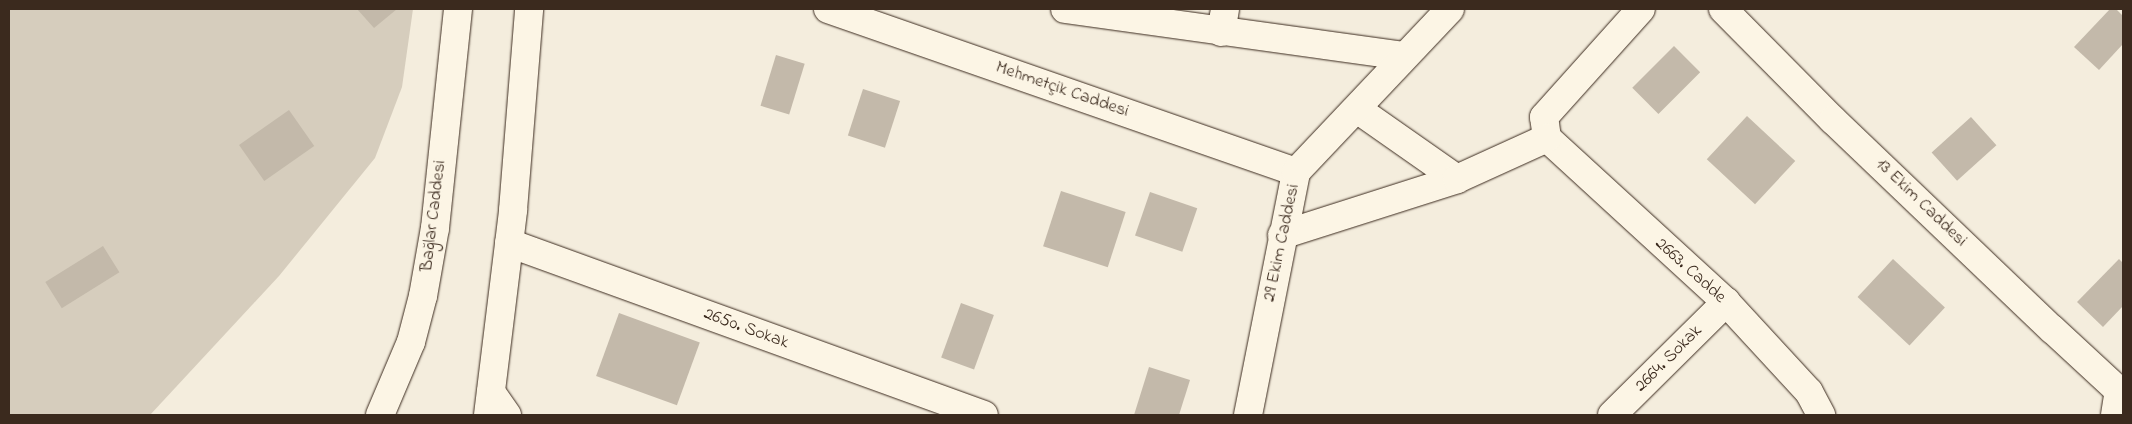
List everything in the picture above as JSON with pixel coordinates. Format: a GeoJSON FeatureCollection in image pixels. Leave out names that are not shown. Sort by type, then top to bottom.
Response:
{"type":"FeatureCollection","features":[{"type":"Feature","properties":{"kind":"street","name":"Bağlar Caddesi"},"geometry":{"type":"LineString","coordinates":[[380,415],[411,342],[423,296],[435,228],[458,9]]}},
{"type":"Feature","properties":{"kind":"street"},"geometry":{"type":"LineString","coordinates":[[507,415],[490,404],[509,243],[529,9]]}},
{"type":"Feature","properties":{"kind":"street","name":"Mehmetçik Caddesi"},"geometry":{"type":"LineString","coordinates":[[828,9],[1296,172]]}},
{"type":"Feature","properties":{"kind":"street"},"geometry":{"type":"LineString","coordinates":[[1065,9],[1223,20],[1405,56]]}},
{"type":"Feature","properties":{"kind":"street","name":"29 Ekim Caddesi"},"geometry":{"type":"LineString","coordinates":[[1248,415],[1282,235],[1296,172],[1450,9]]}},
{"type":"Feature","properties":{"kind":"street"},"geometry":{"type":"LineString","coordinates":[[1282,235],[1457,179],[1547,138],[1544,117],[1641,9]]}},
{"type":"Feature","properties":{"kind":"street","name":"13 Ekim Caddesi"},"geometry":{"type":"LineString","coordinates":[[1723,9],[1833,120],[2119,399]]}},
{"type":"Feature","properties":{"kind":"street"},"geometry":{"type":"LineString","coordinates":[[1357,109],[1457,179]]}},
{"type":"Feature","properties":{"kind":"street","name":"2663. Cadde"},"geometry":{"type":"LineString","coordinates":[[1547,138],[1726,302],[1809,392],[1821,415]]}},
{"type":"Feature","properties":{"kind":"street","name":"2650. Sokak"},"geometry":{"type":"LineString","coordinates":[[509,243],[979,414]]}},
{"type":"Feature","properties":{"kind":"street","name":"2664. Sokak"},"geometry":{"type":"LineString","coordinates":[[1612,415],[1726,302]]}},
{"type":"Feature","properties":{"kind":"shaded area"},"geometry":{"type":"Polygon","coordinates":[[[9,9],[413,9],[402,87],[375,158],[279,276],[150,415],[9,415],[9,9]]]}},
{"type":"Feature","properties":{"kind":"building"},"geometry":{"type":"Polygon","coordinates":[[[357,9],[397,9],[374,28],[357,9]]]}},
{"type":"Feature","properties":{"kind":"building"},"geometry":{"type":"Polygon","coordinates":[[[2110,9],[2116,9],[2123,16],[2123,44],[2099,70],[2074,47],[2110,9]]]}},
{"type":"Feature","properties":{"kind":"building"},"geometry":{"type":"Polygon","coordinates":[[[1674,46],[1700,72],[1658,114],[1632,88],[1674,46]]]}},
{"type":"Feature","properties":{"kind":"building"},"geometry":{"type":"Polygon","coordinates":[[[776,55],[805,64],[789,114],[761,106],[776,55]]]}},
{"type":"Feature","properties":{"kind":"building"},"geometry":{"type":"Polygon","coordinates":[[[863,89],[900,101],[885,148],[848,136],[863,89]]]}},
{"type":"Feature","properties":{"kind":"building"},"geometry":{"type":"Polygon","coordinates":[[[289,110],[314,146],[264,181],[239,145],[289,110]]]}},
{"type":"Feature","properties":{"kind":"building"},"geometry":{"type":"Polygon","coordinates":[[[1747,116],[1795,161],[1755,204],[1707,159],[1747,116]]]}},
{"type":"Feature","properties":{"kind":"building"},"geometry":{"type":"Polygon","coordinates":[[[1971,117],[1996,145],[1957,181],[1932,152],[1971,117]]]}},
{"type":"Feature","properties":{"kind":"building"},"geometry":{"type":"Polygon","coordinates":[[[1061,191],[1126,212],[1108,267],[1043,246],[1061,191]]]}},
{"type":"Feature","properties":{"kind":"building"},"geometry":{"type":"Polygon","coordinates":[[[1150,192],[1197,208],[1182,252],[1135,235],[1150,192]]]}},
{"type":"Feature","properties":{"kind":"building"},"geometry":{"type":"Polygon","coordinates":[[[103,246],[119,272],[62,308],[45,282],[103,246]]]}},
{"type":"Feature","properties":{"kind":"building"},"geometry":{"type":"Polygon","coordinates":[[[1893,259],[1945,307],[1909,345],[1858,297],[1893,259]]]}},
{"type":"Feature","properties":{"kind":"building"},"geometry":{"type":"Polygon","coordinates":[[[2119,259],[2123,263],[2123,306],[2103,327],[2077,302],[2119,259]]]}},
{"type":"Feature","properties":{"kind":"building"},"geometry":{"type":"Polygon","coordinates":[[[961,303],[994,315],[974,369],[941,358],[961,303]]]}},
{"type":"Feature","properties":{"kind":"building"},"geometry":{"type":"Polygon","coordinates":[[[619,313],[700,342],[677,405],[596,376],[619,313]]]}},
{"type":"Feature","properties":{"kind":"building"},"geometry":{"type":"Polygon","coordinates":[[[1149,367],[1190,380],[1179,415],[1134,415],[1149,367]]]}}]}
